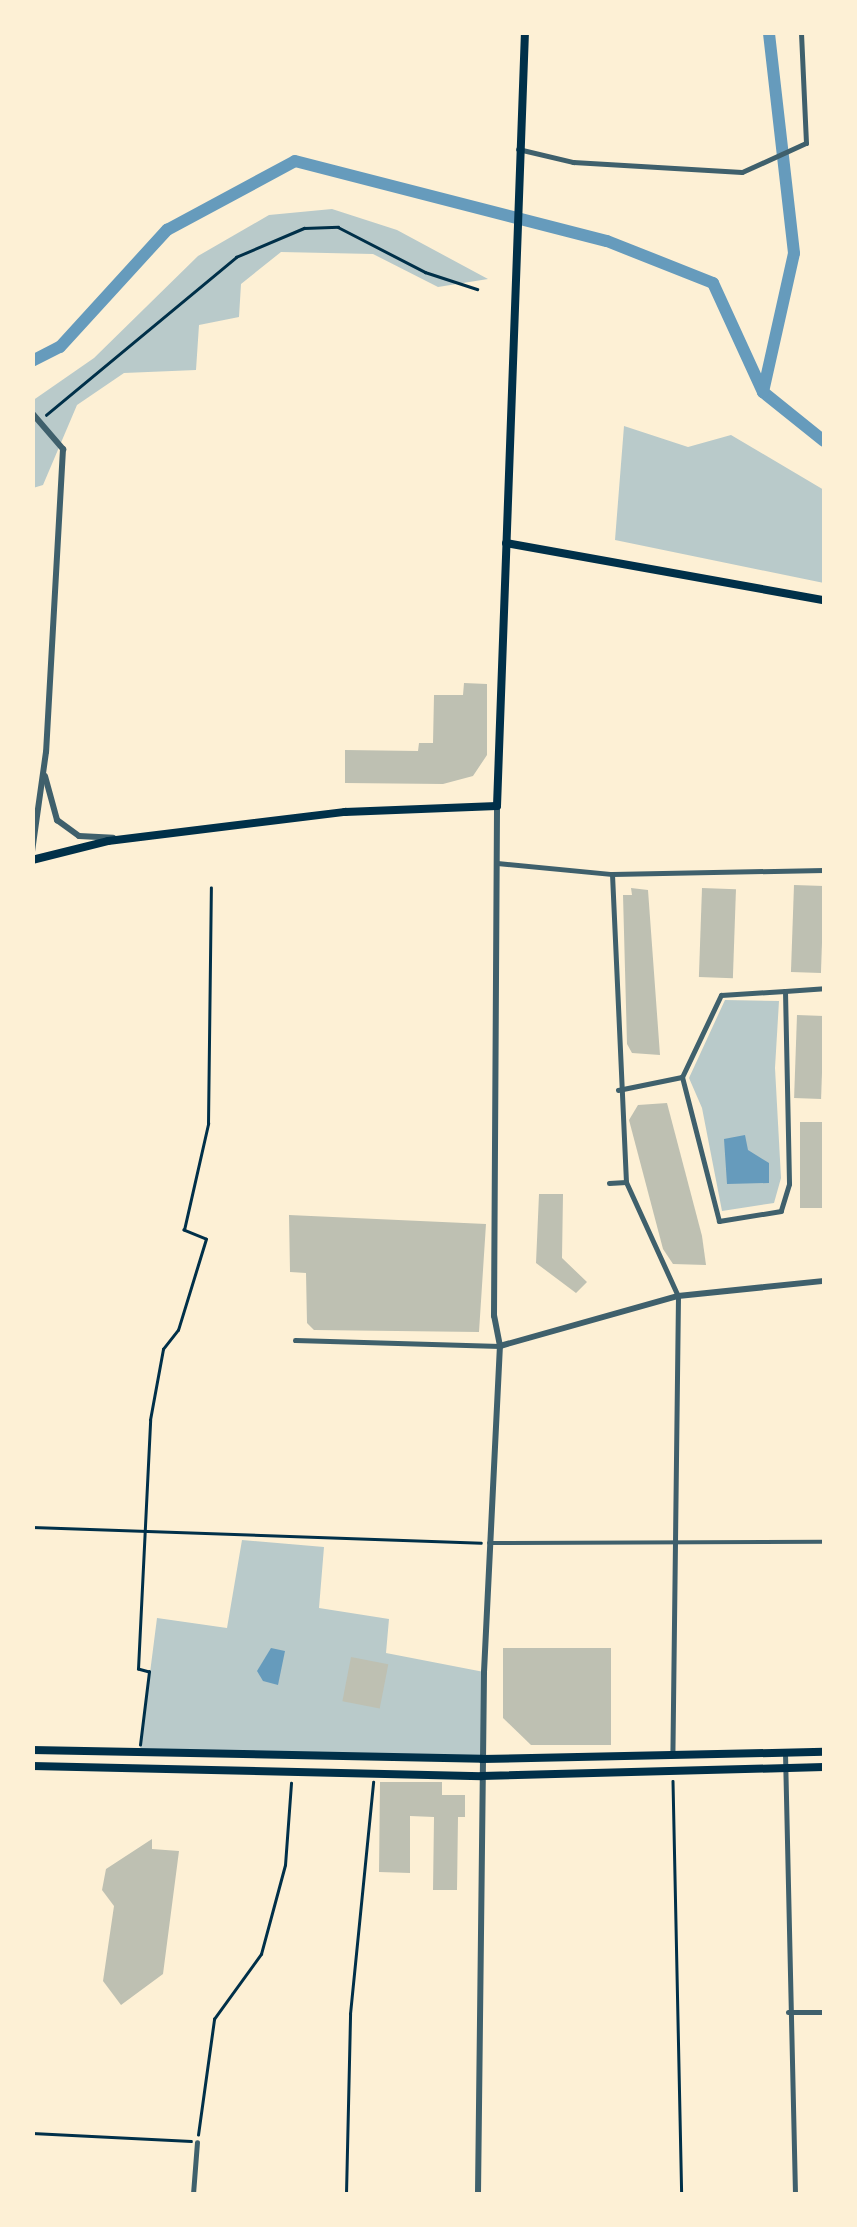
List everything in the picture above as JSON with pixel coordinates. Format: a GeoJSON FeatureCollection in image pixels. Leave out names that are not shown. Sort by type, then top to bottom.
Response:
{"type":"FeatureCollection","features":[{"type":"Feature","properties":{"kind":"main road"},"geometry":{"type":"LineString","coordinates":[[32,856],[124,839],[345,812],[497,806],[518,149],[526,32]]}},
{"type":"Feature","properties":{"kind":"main road"},"geometry":{"type":"LineString","coordinates":[[506,543],[824,600]]}},
{"type":"Feature","properties":{"kind":"main road"},"geometry":{"type":"LineString","coordinates":[[32,1750],[482,1759],[824,1752]]}},
{"type":"Feature","properties":{"kind":"main road"},"geometry":{"type":"LineString","coordinates":[[32,1766],[292,1768],[482,1776],[824,1767]]}},
{"type":"Feature","properties":{"kind":"street"},"geometry":{"type":"LineString","coordinates":[[518,149],[621,167],[742,172],[806,143],[802,32]]}},
{"type":"Feature","properties":{"kind":"street"},"geometry":{"type":"LineString","coordinates":[[32,856],[44,764],[63,449],[35,417]]}},
{"type":"Feature","properties":{"kind":"street"},"geometry":{"type":"LineString","coordinates":[[44,764],[57,820],[79,836],[124,839]]}},
{"type":"Feature","properties":{"kind":"street"},"geometry":{"type":"LineString","coordinates":[[478,2194],[482,1759],[488,1543],[500,1346],[494,1316],[497,806]]}},
{"type":"Feature","properties":{"kind":"street"},"geometry":{"type":"LineString","coordinates":[[497,863],[612,874],[824,870]]}},
{"type":"Feature","properties":{"kind":"street"},"geometry":{"type":"LineString","coordinates":[[612,874],[618,1090],[626,1182],[678,1296],[672,1755]]}},
{"type":"Feature","properties":{"kind":"street"},"geometry":{"type":"LineString","coordinates":[[785,990],[788,1184],[781,1212],[719,1222],[682,1077],[721,996],[785,990],[824,988]]}},
{"type":"Feature","properties":{"kind":"street"},"geometry":{"type":"LineString","coordinates":[[618,1090],[682,1077]]}},
{"type":"Feature","properties":{"kind":"street"},"geometry":{"type":"LineString","coordinates":[[609,1183],[626,1182]]}},
{"type":"Feature","properties":{"kind":"street"},"geometry":{"type":"LineString","coordinates":[[295,1340],[500,1346],[678,1296],[824,1280]]}},
{"type":"Feature","properties":{"kind":"street"},"geometry":{"type":"LineString","coordinates":[[488,1543],[677,1546],[824,1542]]}},
{"type":"Feature","properties":{"kind":"street"},"geometry":{"type":"LineString","coordinates":[[785,1754],[794,2194]]}},
{"type":"Feature","properties":{"kind":"street"},"geometry":{"type":"LineString","coordinates":[[788,2012],[824,2012]]}},
{"type":"Feature","properties":{"kind":"street"},"geometry":{"type":"LineString","coordinates":[[192,2194],[197,2142]]}},
{"type":"Feature","properties":{"kind":"path"},"geometry":{"type":"LineString","coordinates":[[35,417],[144,339],[236,257],[304,228],[338,227],[425,272],[477,289]]}},
{"type":"Feature","properties":{"kind":"path"},"geometry":{"type":"LineString","coordinates":[[140,1751],[150,1672],[138,1669],[150,1420],[163,1350],[178,1330],[206,1240],[184,1230],[208,1124],[211,888]]}},
{"type":"Feature","properties":{"kind":"path"},"geometry":{"type":"LineString","coordinates":[[32,1527],[488,1543]]}},
{"type":"Feature","properties":{"kind":"path"},"geometry":{"type":"LineString","coordinates":[[32,2133],[197,2142],[214,2018],[261,1954],[285,1865],[292,1768]]}},
{"type":"Feature","properties":{"kind":"path"},"geometry":{"type":"LineString","coordinates":[[672,1770],[682,2194]]}},
{"type":"Feature","properties":{"kind":"path"},"geometry":{"type":"LineString","coordinates":[[346,2194],[350,2014],[374,1772]]}},
{"type":"Feature","properties":{"kind":"shaded area"},"geometry":{"type":"Polygon","coordinates":[[[332,209],[397,230],[488,279],[438,287],[373,254],[281,252],[241,284],[239,317],[199,325],[196,370],[124,373],[77,405],[43,485],[33,488],[32,401],[94,358],[198,256],[269,215],[332,209]]]}},
{"type":"Feature","properties":{"kind":"shaded area"},"geometry":{"type":"Polygon","coordinates":[[[624,426],[688,447],[731,435],[824,490],[824,583],[615,540],[624,426]]]}},
{"type":"Feature","properties":{"kind":"shaded area"},"geometry":{"type":"Polygon","coordinates":[[[725,1000],[779,1001],[775,1068],[781,1178],[774,1203],[722,1211],[702,1108],[689,1078],[725,1000]]]}},
{"type":"Feature","properties":{"kind":"shaded area"},"geometry":{"type":"Polygon","coordinates":[[[242,1540],[324,1547],[319,1608],[389,1619],[386,1653],[484,1672],[482,1759],[140,1751],[157,1618],[227,1628],[242,1540]]]}},
{"type":"Feature","properties":{"kind":"water"},"geometry":{"type":"Polygon","coordinates":[[[745,1135],[748,1150],[769,1163],[769,1183],[727,1184],[724,1139],[745,1135]]]}},
{"type":"Feature","properties":{"kind":"water"},"geometry":{"type":"Polygon","coordinates":[[[271,1648],[285,1651],[278,1685],[263,1681],[257,1671],[271,1648]]]}},
{"type":"Feature","properties":{"kind":"building"},"geometry":{"type":"Polygon","coordinates":[[[464,683],[487,684],[487,755],[473,776],[443,784],[345,783],[345,750],[418,751],[419,743],[433,743],[434,695],[463,695],[464,683]]]}},
{"type":"Feature","properties":{"kind":"building"},"geometry":{"type":"Polygon","coordinates":[[[794,885],[824,886],[821,973],[791,972],[794,885]]]}},
{"type":"Feature","properties":{"kind":"building"},"geometry":{"type":"Polygon","coordinates":[[[631,888],[648,890],[660,1055],[632,1053],[627,1044],[623,895],[632,895],[631,888]]]}},
{"type":"Feature","properties":{"kind":"building"},"geometry":{"type":"Polygon","coordinates":[[[702,888],[736,889],[733,978],[699,977],[702,888]]]}},
{"type":"Feature","properties":{"kind":"building"},"geometry":{"type":"Polygon","coordinates":[[[797,1015],[824,1016],[821,1099],[794,1098],[797,1015]]]}},
{"type":"Feature","properties":{"kind":"building"},"geometry":{"type":"Polygon","coordinates":[[[667,1103],[706,1265],[673,1264],[663,1249],[629,1120],[638,1105],[667,1103]]]}},
{"type":"Feature","properties":{"kind":"building"},"geometry":{"type":"Polygon","coordinates":[[[800,1122],[824,1122],[824,1208],[800,1208],[800,1122]]]}},
{"type":"Feature","properties":{"kind":"building"},"geometry":{"type":"Polygon","coordinates":[[[539,1194],[563,1194],[562,1258],[587,1282],[576,1293],[536,1263],[539,1194]]]}},
{"type":"Feature","properties":{"kind":"building"},"geometry":{"type":"Polygon","coordinates":[[[289,1215],[486,1224],[479,1332],[314,1330],[307,1323],[306,1273],[290,1272],[289,1215]]]}},
{"type":"Feature","properties":{"kind":"building"},"geometry":{"type":"Polygon","coordinates":[[[503,1648],[611,1648],[611,1745],[531,1745],[503,1718],[503,1648]]]}},
{"type":"Feature","properties":{"kind":"building"},"geometry":{"type":"Polygon","coordinates":[[[351,1657],[388,1664],[380,1708],[342,1701],[351,1657]]]}},
{"type":"Feature","properties":{"kind":"building"},"geometry":{"type":"Polygon","coordinates":[[[380,1782],[442,1782],[442,1795],[465,1795],[465,1817],[458,1817],[457,1890],[433,1890],[434,1817],[410,1816],[410,1873],[379,1872],[380,1782]]]}},
{"type":"Feature","properties":{"kind":"building"},"geometry":{"type":"Polygon","coordinates":[[[152,1839],[152,1849],[179,1851],[163,1974],[121,2005],[103,1981],[114,1906],[102,1890],[106,1869],[152,1839]]]}},
{"type":"Feature","properties":{"kind":"waterway"},"geometry":{"type":"LineString","coordinates":[[763,392],[794,253],[769,32]]}},
{"type":"Feature","properties":{"kind":"waterway"},"geometry":{"type":"LineString","coordinates":[[32,361],[60,347],[167,230],[295,161],[607,241],[713,283],[763,392],[824,441]]}}]}
